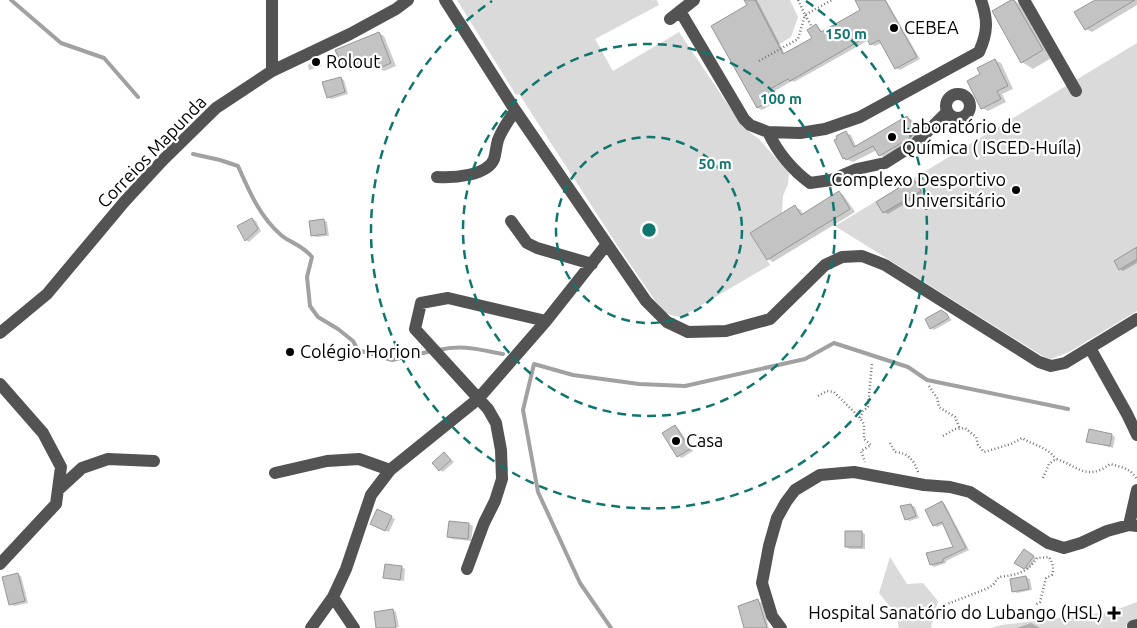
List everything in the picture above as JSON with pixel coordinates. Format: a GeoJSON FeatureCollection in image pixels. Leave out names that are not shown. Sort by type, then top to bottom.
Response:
{"type":"FeatureCollection","features":[{"type":"Feature","properties":{"kind":"street"},"geometry":{"type":"LineString","coordinates":[[272,0],[272,71]]}},
{"type":"Feature","properties":{"kind":"street","name":"Correios Mapunda"},"geometry":{"type":"LineString","coordinates":[[0,333],[47,294],[125,201],[163,160],[216,108],[272,71],[350,34],[396,9],[408,0]]}},
{"type":"Feature","properties":{"kind":"street"},"geometry":{"type":"LineString","coordinates":[[445,0],[516,110],[646,301],[667,322],[688,332],[726,331],[770,319],[825,265],[842,257],[862,256],[886,265],[1039,362],[1051,366],[1065,363],[1137,319]]}},
{"type":"Feature","properties":{"kind":"street"},"geometry":{"type":"LineString","coordinates":[[694,0],[675,15],[744,119],[750,125],[768,132],[800,133],[825,129],[860,117],[979,52],[985,38],[986,16],[981,0]]}},
{"type":"Feature","properties":{"kind":"street"},"geometry":{"type":"LineString","coordinates":[[1024,0],[1076,91]]}},
{"type":"Feature","properties":{"kind":"street"},"geometry":{"type":"LineString","coordinates":[[438,177],[470,175],[490,164],[494,160],[498,140],[516,110]]}},
{"type":"Feature","properties":{"kind":"street"},"geometry":{"type":"LineString","coordinates":[[768,132],[776,148],[794,171],[810,183],[831,180],[857,169],[885,163],[915,144],[948,112]]}},
{"type":"Feature","properties":{"kind":"street"},"geometry":{"type":"LineString","coordinates":[[511,221],[527,243],[537,248],[592,264]]}},
{"type":"Feature","properties":{"kind":"street"},"geometry":{"type":"LineString","coordinates":[[311,628],[333,597],[346,568],[371,495],[390,470],[478,399],[546,321],[607,244]]}},
{"type":"Feature","properties":{"kind":"street"},"geometry":{"type":"LineString","coordinates":[[467,570],[502,479],[501,450],[496,423],[488,409],[416,329],[421,303],[448,298],[546,321]]}},
{"type":"Feature","properties":{"kind":"street"},"geometry":{"type":"LineString","coordinates":[[1090,348],[1137,435]]}},
{"type":"Feature","properties":{"kind":"street"},"geometry":{"type":"LineString","coordinates":[[0,384],[43,432],[61,467],[56,504],[0,564]]}},
{"type":"Feature","properties":{"kind":"street"},"geometry":{"type":"LineString","coordinates":[[58,490],[82,468],[108,459],[154,461]]}},
{"type":"Feature","properties":{"kind":"street"},"geometry":{"type":"LineString","coordinates":[[275,473],[327,461],[360,459],[390,470]]}},
{"type":"Feature","properties":{"kind":"street"},"geometry":{"type":"LineString","coordinates":[[781,628],[772,616],[762,583],[777,518],[795,490],[820,475],[854,472],[924,485],[950,487],[970,492],[1048,543],[1064,548],[1081,544],[1107,531],[1133,526],[1137,490]]}},
{"type":"Feature","properties":{"kind":"street"},"geometry":{"type":"LineString","coordinates":[[333,597],[354,628]]}},
{"type":"Feature","properties":{"kind":"path"},"geometry":{"type":"LineString","coordinates":[[798,0],[812,27]]}},
{"type":"Feature","properties":{"kind":"path"},"geometry":{"type":"LineString","coordinates":[[759,61],[798,39],[806,14],[832,0]]}},
{"type":"Feature","properties":{"kind":"path"},"geometry":{"type":"LineString","coordinates":[[860,418],[863,411],[868,407],[872,363]]}},
{"type":"Feature","properties":{"kind":"path"},"geometry":{"type":"LineString","coordinates":[[929,386],[937,398],[939,407],[955,417],[960,429]]}},
{"type":"Feature","properties":{"kind":"path"},"geometry":{"type":"LineString","coordinates":[[818,396],[827,391],[834,392],[864,424],[864,439],[871,446],[861,451],[867,474]]}},
{"type":"Feature","properties":{"kind":"path"},"geometry":{"type":"LineString","coordinates":[[943,436],[955,429],[965,428],[976,437],[978,445],[984,452],[1012,444],[1022,438],[1034,445],[1042,446],[1056,460],[1068,462],[1072,468],[1082,472],[1102,470],[1110,464],[1132,472],[1137,480]]}},
{"type":"Feature","properties":{"kind":"path"},"geometry":{"type":"LineString","coordinates":[[890,443],[895,452],[903,453],[915,464],[918,479]]}},
{"type":"Feature","properties":{"kind":"path"},"geometry":{"type":"LineString","coordinates":[[1043,478],[1048,464],[1056,460]]}},
{"type":"Feature","properties":{"kind":"path"},"geometry":{"type":"LineString","coordinates":[[942,606],[993,586],[999,577],[1030,569],[1037,558],[1049,557],[1053,565],[1052,575],[1046,578],[1040,602],[1035,605]]}},
{"type":"Feature","properties":{"kind":"shaded area"},"geometry":{"type":"Polygon","coordinates":[[[457,0],[657,0],[659,5],[595,39],[613,71],[679,32],[743,127],[759,139],[789,173],[788,184],[783,196],[782,213],[750,233],[770,265],[681,317],[666,313],[656,302],[619,248],[519,94],[516,95],[457,0]]]}},
{"type":"Feature","properties":{"kind":"shaded area"},"geometry":{"type":"Polygon","coordinates":[[[755,0],[790,0],[798,17],[791,37],[778,45],[755,0]]]}},
{"type":"Feature","properties":{"kind":"shaded area","name":"Complexo Desportivo Universitário"},"geometry":{"type":"Polygon","coordinates":[[[1137,43],[1137,311],[1069,352],[1051,359],[1044,357],[835,226],[1137,43]]]}},
{"type":"Feature","properties":{"kind":"shaded area"},"geometry":{"type":"Polygon","coordinates":[[[890,557],[907,584],[923,583],[938,601],[931,627],[933,628],[899,628],[896,614],[879,593],[890,557]]]}},
{"type":"Feature","properties":{"kind":"shaded area","name":"Hospital Sanatório do Lubango (HSL)"},"geometry":{"type":"Polygon","coordinates":[[[1137,602],[1137,622],[1126,625],[1126,628],[991,628],[1001,625],[1110,612],[1137,602]]]}},
{"type":"Feature","properties":{"kind":"building"},"geometry":{"type":"Polygon","coordinates":[[[744,0],[755,0],[783,54],[812,38],[807,30],[816,24],[821,32],[860,10],[855,0],[885,0],[917,57],[895,69],[879,40],[870,45],[866,37],[790,81],[788,79],[770,89],[775,98],[757,108],[711,26],[747,5],[744,0]]]}},
{"type":"Feature","properties":{"kind":"building"},"geometry":{"type":"Polygon","coordinates":[[[1014,0],[1043,50],[1021,63],[992,11],[1014,0]]]}},
{"type":"Feature","properties":{"kind":"building"},"geometry":{"type":"Polygon","coordinates":[[[1095,0],[1135,0],[1085,30],[1074,12],[1095,0]]]}},
{"type":"Feature","properties":{"kind":"building"},"geometry":{"type":"Polygon","coordinates":[[[379,32],[391,63],[377,69],[372,57],[343,68],[335,50],[379,32]]]}},
{"type":"Feature","properties":{"kind":"building"},"geometry":{"type":"Polygon","coordinates":[[[995,59],[1008,86],[997,91],[1001,99],[981,109],[967,81],[980,74],[977,68],[995,59]]]}},
{"type":"Feature","properties":{"kind":"building"},"geometry":{"type":"Polygon","coordinates":[[[341,77],[345,92],[327,98],[322,82],[341,77]]]}},
{"type":"Feature","properties":{"kind":"building","name":"Laboratório de Química ( ISCED-Huíla)"},"geometry":{"type":"Polygon","coordinates":[[[907,116],[916,131],[910,138],[879,156],[873,146],[846,160],[845,158],[843,159],[834,140],[837,139],[836,136],[846,131],[854,147],[907,116]]]}},
{"type":"Feature","properties":{"kind":"building"},"geometry":{"type":"Polygon","coordinates":[[[913,179],[921,191],[883,213],[876,202],[913,179]]]}},
{"type":"Feature","properties":{"kind":"building"},"geometry":{"type":"Polygon","coordinates":[[[839,191],[850,209],[767,260],[750,233],[795,205],[801,215],[839,191]]]}},
{"type":"Feature","properties":{"kind":"building"},"geometry":{"type":"Polygon","coordinates":[[[252,218],[258,229],[245,241],[237,226],[252,218]]]}},
{"type":"Feature","properties":{"kind":"building"},"geometry":{"type":"Polygon","coordinates":[[[324,219],[326,234],[311,236],[309,221],[324,219]]]}},
{"type":"Feature","properties":{"kind":"building"},"geometry":{"type":"Polygon","coordinates":[[[1137,247],[1137,259],[1119,270],[1114,261],[1137,247]]]}},
{"type":"Feature","properties":{"kind":"building"},"geometry":{"type":"Polygon","coordinates":[[[941,310],[949,318],[930,329],[925,319],[941,310]]]}},
{"type":"Feature","properties":{"kind":"building","name":"Casa"},"geometry":{"type":"Polygon","coordinates":[[[675,425],[690,449],[677,457],[662,433],[675,425]]]}},
{"type":"Feature","properties":{"kind":"building"},"geometry":{"type":"Polygon","coordinates":[[[1089,429],[1112,434],[1110,446],[1086,442],[1089,429]]]}},
{"type":"Feature","properties":{"kind":"building"},"geometry":{"type":"Polygon","coordinates":[[[444,452],[451,460],[439,471],[432,463],[444,452]]]}},
{"type":"Feature","properties":{"kind":"building"},"geometry":{"type":"Polygon","coordinates":[[[942,501],[966,548],[943,559],[943,562],[930,565],[926,553],[953,547],[942,522],[933,526],[925,510],[942,501]]]}},
{"type":"Feature","properties":{"kind":"building"},"geometry":{"type":"Polygon","coordinates":[[[911,504],[916,516],[905,520],[900,506],[911,504]]]}},
{"type":"Feature","properties":{"kind":"building"},"geometry":{"type":"Polygon","coordinates":[[[377,509],[392,516],[385,531],[370,524],[377,509]]]}},
{"type":"Feature","properties":{"kind":"building"},"geometry":{"type":"Polygon","coordinates":[[[449,521],[469,523],[468,539],[447,537],[449,521]]]}},
{"type":"Feature","properties":{"kind":"building"},"geometry":{"type":"Polygon","coordinates":[[[845,531],[862,531],[862,547],[845,547],[845,531]]]}},
{"type":"Feature","properties":{"kind":"building"},"geometry":{"type":"Polygon","coordinates":[[[1024,549],[1034,556],[1024,569],[1014,563],[1024,549]]]}},
{"type":"Feature","properties":{"kind":"building"},"geometry":{"type":"Polygon","coordinates":[[[385,564],[402,566],[400,580],[383,578],[385,564]]]}},
{"type":"Feature","properties":{"kind":"building"},"geometry":{"type":"Polygon","coordinates":[[[18,573],[25,601],[9,605],[2,577],[18,573]]]}},
{"type":"Feature","properties":{"kind":"building"},"geometry":{"type":"Polygon","coordinates":[[[1026,576],[1029,589],[1012,592],[1010,579],[1026,576]]]}},
{"type":"Feature","properties":{"kind":"building"},"geometry":{"type":"Polygon","coordinates":[[[758,599],[767,628],[744,628],[738,606],[758,599]]]}},
{"type":"Feature","properties":{"kind":"building"},"geometry":{"type":"Polygon","coordinates":[[[393,609],[396,628],[376,628],[374,612],[393,609]]]}},
{"type":"Feature","properties":{"kind":"waterway"},"geometry":{"type":"LineString","coordinates":[[11,0],[61,43],[104,58],[138,97]]}},
{"type":"Feature","properties":{"kind":"waterway"},"geometry":{"type":"LineString","coordinates":[[193,154],[238,166],[251,194],[267,220],[281,235],[304,249],[312,257],[307,277],[310,306],[318,317],[353,341],[358,350],[392,360],[432,351]]}},
{"type":"Feature","properties":{"kind":"waterway"},"geometry":{"type":"LineString","coordinates":[[611,628],[580,583],[538,492],[523,410],[534,364],[573,375],[639,384],[685,386],[805,359],[834,343],[908,367],[927,380],[1068,409]]}},
{"type":"Feature","properties":{"kind":"waterway"},"geometry":{"type":"LineString","coordinates":[[439,350],[463,348],[503,354]]}},
{"type":"Feature","properties":{"kind":"place","name":"CEBEA"},"geometry":{"type":"Point","coordinates":[894,28]}},
{"type":"Feature","properties":{"kind":"place","name":"Rolout"},"geometry":{"type":"Point","coordinates":[316,62]}},
{"type":"Feature","properties":{"kind":"place","name":"Laboratório de Química ( ISCED-Huíla)"},"geometry":{"type":"Point","coordinates":[892,137]}},
{"type":"Feature","properties":{"kind":"place","name":"Complexo Desportivo Universitário"},"geometry":{"type":"Point","coordinates":[1016,190]}},
{"type":"Feature","properties":{"kind":"place","name":"Colégio Horion"},"geometry":{"type":"Point","coordinates":[290,352]}},
{"type":"Feature","properties":{"kind":"place","name":"Casa"},"geometry":{"type":"Point","coordinates":[676,441]}},
{"type":"Feature","properties":{"kind":"place","name":"Hospital Sanatório do Lubango (HSL)"},"geometry":{"type":"Point","coordinates":[1114,613]}}]}
